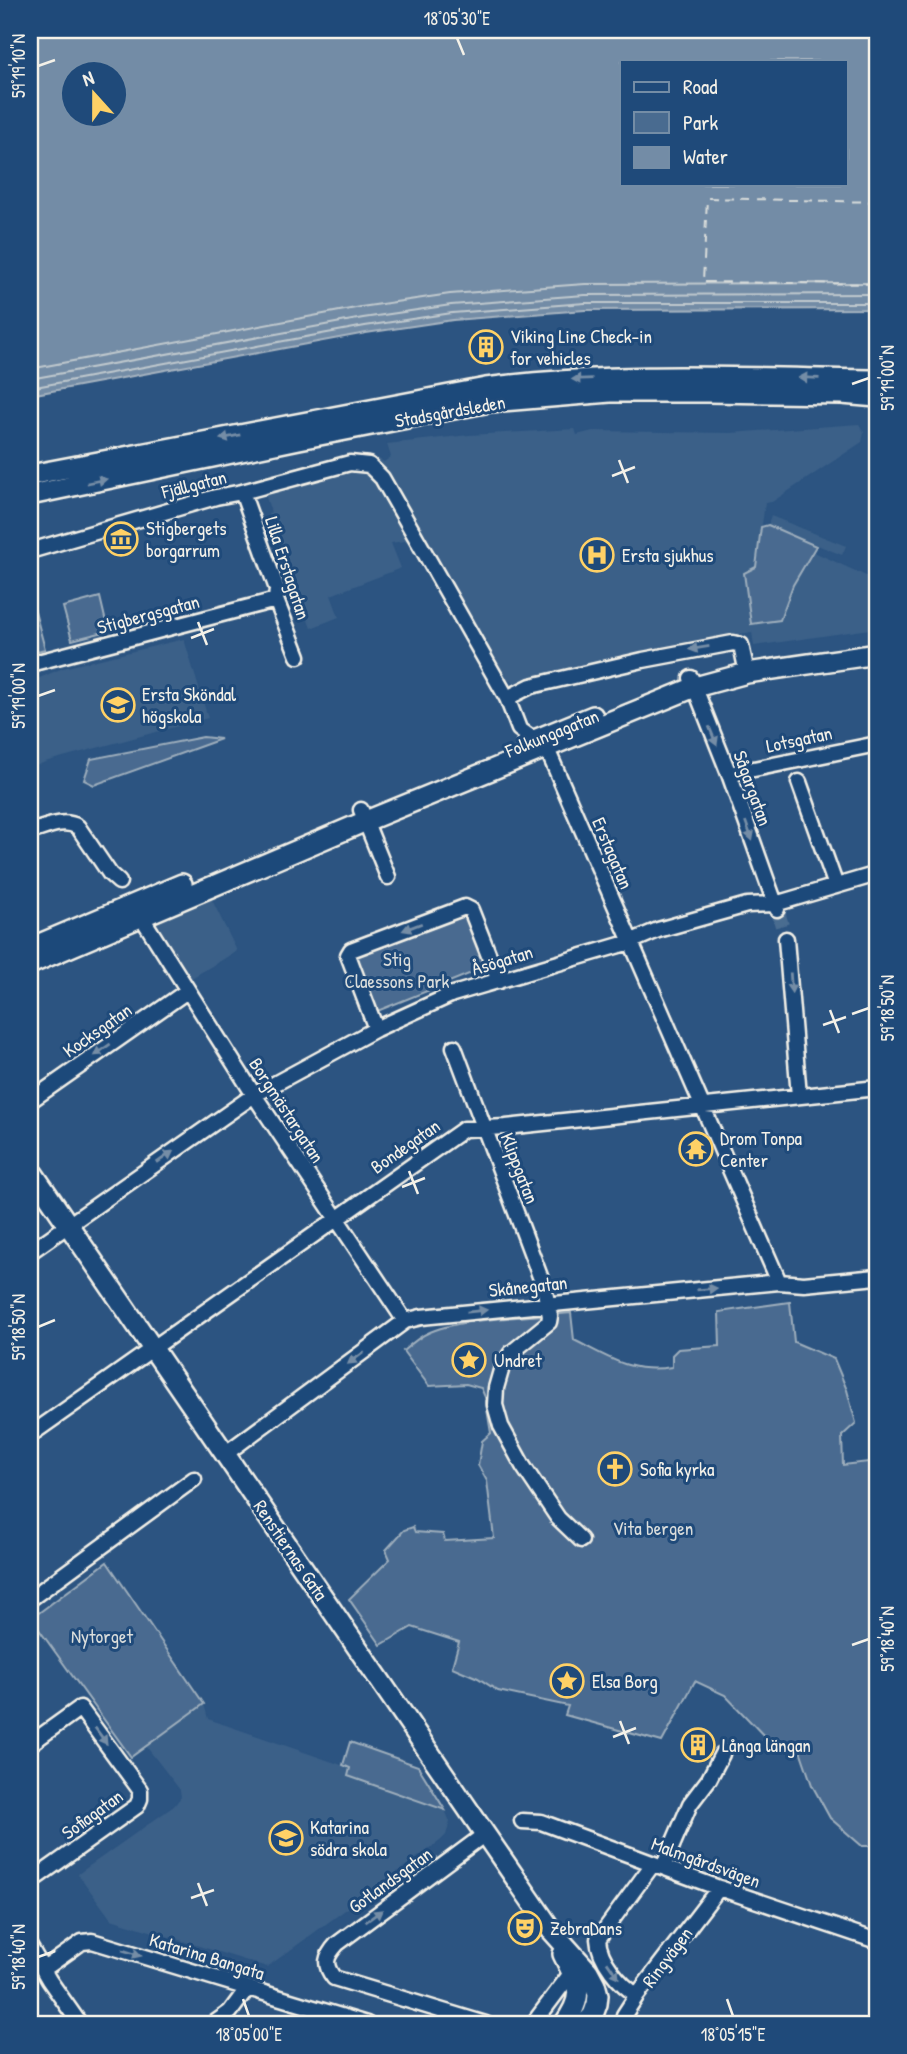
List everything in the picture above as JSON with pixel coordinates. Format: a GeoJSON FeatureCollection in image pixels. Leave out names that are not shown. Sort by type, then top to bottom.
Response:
{"type":"FeatureCollection","features":[{"type":"Feature","properties":{"kind":"street","name":"Stadsgårdsleden"},"geometry":{"type":"LineString","coordinates":[[30,475],[486,388],[539,381],[627,378],[877,380]]}},
{"type":"Feature","properties":{"kind":"street","name":"Stadsgårdsleden"},"geometry":{"type":"LineString","coordinates":[[30,495],[490,402],[610,392],[842,394],[877,397]]}},
{"type":"Feature","properties":{"kind":"street","name":"Fjällgatan"},"geometry":{"type":"LineString","coordinates":[[30,551],[216,497],[350,463],[369,465]]}},
{"type":"Feature","properties":{"kind":"street","name":"Erstagatan"},"geometry":{"type":"LineString","coordinates":[[369,465],[382,478],[507,698],[519,729],[540,745],[630,942],[779,1282]]}},
{"type":"Feature","properties":{"kind":"street","name":"Lilla Erstagatan"},"geometry":{"type":"LineString","coordinates":[[242,492],[277,589],[276,600],[298,656]]}},
{"type":"Feature","properties":{"kind":"street","name":"Stigbergsgatan"},"geometry":{"type":"LineString","coordinates":[[30,664],[276,600]]}},
{"type":"Feature","properties":{"kind":"street","name":"Folkungagatan"},"geometry":{"type":"LineString","coordinates":[[30,948],[363,816],[507,763],[540,745],[693,682],[746,668],[877,642]]}},
{"type":"Feature","properties":{"kind":"street"},"geometry":{"type":"LineString","coordinates":[[507,698],[531,686],[643,660],[733,643],[741,645],[746,668]]}},
{"type":"Feature","properties":{"kind":"street","name":"Folkungagatan"},"geometry":{"type":"LineString","coordinates":[[746,668],[877,654]]}},
{"type":"Feature","properties":{"kind":"street","name":"Sågargatan"},"geometry":{"type":"LineString","coordinates":[[693,682],[776,908]]}},
{"type":"Feature","properties":{"kind":"street","name":"Lotsgatan"},"geometry":{"type":"LineString","coordinates":[[729,774],[877,744]]}},
{"type":"Feature","properties":{"kind":"street"},"geometry":{"type":"LineString","coordinates":[[799,782],[835,886]]}},
{"type":"Feature","properties":{"kind":"street"},"geometry":{"type":"LineString","coordinates":[[363,816],[388,877]]}},
{"type":"Feature","properties":{"kind":"street","name":"Folkungagatan"},"geometry":{"type":"LineString","coordinates":[[30,964],[363,816]]}},
{"type":"Feature","properties":{"kind":"street"},"geometry":{"type":"LineString","coordinates":[[30,832],[71,823],[78,827],[110,874],[119,882]]}},
{"type":"Feature","properties":{"kind":"street","name":"Åsögatan"},"geometry":{"type":"LineString","coordinates":[[30,1252],[254,1095],[376,1029],[436,1001],[630,942],[658,930],[747,905],[776,908],[877,874]]}},
{"type":"Feature","properties":{"kind":"street"},"geometry":{"type":"LineString","coordinates":[[376,1029],[348,956],[351,950],[464,907],[471,910],[499,981]]}},
{"type":"Feature","properties":{"kind":"street","name":"Borgmästargatan"},"geometry":{"type":"LineString","coordinates":[[141,916],[254,1095],[405,1321]]}},
{"type":"Feature","properties":{"kind":"street"},"geometry":{"type":"LineString","coordinates":[[786,939],[799,1097]]}},
{"type":"Feature","properties":{"kind":"street","name":"Kocksgatan"},"geometry":{"type":"LineString","coordinates":[[30,1101],[187,991]]}},
{"type":"Feature","properties":{"kind":"street","name":"Klippgatan"},"geometry":{"type":"LineString","coordinates":[[454,1047],[548,1303]]}},
{"type":"Feature","properties":{"kind":"street","name":"Bondegatan"},"geometry":{"type":"LineString","coordinates":[[30,1435],[454,1134],[473,1127],[506,1127],[877,1088]]}},
{"type":"Feature","properties":{"kind":"street","name":"Renstiernas Gata"},"geometry":{"type":"LineString","coordinates":[[30,1169],[573,1965]]}},
{"type":"Feature","properties":{"kind":"street","name":"Skånegatan"},"geometry":{"type":"LineString","coordinates":[[225,1454],[405,1321],[548,1303],[779,1282],[804,1284],[877,1277]]}},
{"type":"Feature","properties":{"kind":"street"},"geometry":{"type":"LineString","coordinates":[[548,1303],[549,1322],[511,1353],[502,1367],[495,1405],[501,1426],[523,1466],[558,1518],[581,1540]]}},
{"type":"Feature","properties":{"kind":"street"},"geometry":{"type":"LineString","coordinates":[[30,1599],[194,1479]]}},
{"type":"Feature","properties":{"kind":"street","name":"Sofiagatan"},"geometry":{"type":"LineString","coordinates":[[30,1744],[80,1708],[140,1790],[137,1806],[30,1882]]}},
{"type":"Feature","properties":{"kind":"street"},"geometry":{"type":"LineString","coordinates":[[658,1865],[690,1804],[709,1779],[722,1754]]}},
{"type":"Feature","properties":{"kind":"street","name":"Malmgårdsvägen"},"geometry":{"type":"LineString","coordinates":[[522,1821],[541,1822],[719,1888],[877,1941]]}},
{"type":"Feature","properties":{"kind":"street","name":"Gotlandsgatan"},"geometry":{"type":"LineString","coordinates":[[485,1834],[337,1944],[327,1956],[326,1962],[334,1978],[485,2024]]}},
{"type":"Feature","properties":{"kind":"street","name":"Ringvägen"},"geometry":{"type":"LineString","coordinates":[[658,1865],[598,1939],[599,1950],[614,1973],[626,1988],[637,1995],[719,1888]]}},
{"type":"Feature","properties":{"kind":"street","name":"Katarina Bangata"},"geometry":{"type":"LineString","coordinates":[[38,1964],[82,1942],[92,1941],[367,2024]]}},
{"type":"Feature","properties":{"kind":"street"},"geometry":{"type":"LineString","coordinates":[[30,1947],[38,1964],[80,2024]]}},
{"type":"Feature","properties":{"kind":"street"},"geometry":{"type":"LineString","coordinates":[[573,1965],[595,1984],[598,1995],[593,2015],[585,2024]]}},
{"type":"Feature","properties":{"kind":"street"},"geometry":{"type":"LineString","coordinates":[[533,2024],[573,1965]]}},
{"type":"Feature","properties":{"kind":"street"},"geometry":{"type":"LineString","coordinates":[[564,2024],[579,1995],[573,1965]]}},
{"type":"Feature","properties":{"kind":"street"},"geometry":{"type":"LineString","coordinates":[[213,2024],[230,2012],[247,1989]]}},
{"type":"Feature","properties":{"kind":"street"},"geometry":{"type":"LineString","coordinates":[[623,2024],[624,2015],[637,1995]]}},
{"type":"Feature","properties":{"kind":"shaded area","name":"Ersta sjukhus"},"geometry":{"type":"Polygon","coordinates":[[[859,424],[864,432],[862,442],[772,502],[765,503],[756,567],[780,620],[793,585],[814,552],[877,581],[877,628],[754,646],[752,632],[652,649],[514,683],[506,679],[424,532],[405,541],[391,543],[401,568],[331,595],[339,617],[311,628],[268,514],[271,512],[260,480],[361,454],[372,455],[384,462],[391,457],[387,444],[469,435],[575,429],[577,435],[593,431],[731,433],[859,424]]]}},
{"type":"Feature","properties":{"kind":"shaded area"},"geometry":{"type":"Polygon","coordinates":[[[771,516],[846,546],[842,555],[768,525],[771,516]]]}},
{"type":"Feature","properties":{"kind":"shaded area","name":"Ersta Sköndal högskola"},"geometry":{"type":"Polygon","coordinates":[[[184,639],[208,718],[30,768],[30,682],[63,668],[184,639]]]}},
{"type":"Feature","properties":{"kind":"shaded area"},"geometry":{"type":"Polygon","coordinates":[[[210,896],[237,951],[183,983],[146,924],[210,896]]]}},
{"type":"Feature","properties":{"kind":"shaded area","name":"Katarina södra skola"},"geometry":{"type":"Polygon","coordinates":[[[204,1704],[208,1719],[350,1768],[348,1776],[445,1810],[450,1822],[446,1835],[267,1967],[111,1919],[78,1874],[174,1806],[181,1797],[180,1790],[146,1746],[204,1704]]]}},
{"type":"Feature","properties":{"kind":"green space"},"geometry":{"type":"Polygon","coordinates":[[[768,525],[816,546],[793,585],[780,620],[751,624],[744,573],[756,567],[761,527],[768,525]]]}},
{"type":"Feature","properties":{"kind":"green space"},"geometry":{"type":"Polygon","coordinates":[[[30,593],[45,649],[30,653],[30,593]]]}},
{"type":"Feature","properties":{"kind":"green space"},"geometry":{"type":"Polygon","coordinates":[[[100,597],[108,631],[72,640],[63,607],[100,597]]]}},
{"type":"Feature","properties":{"kind":"green space"},"geometry":{"type":"Polygon","coordinates":[[[203,737],[221,739],[94,785],[84,780],[91,759],[203,737]]]}},
{"type":"Feature","properties":{"kind":"green space","name":"Stig Claessons Park"},"geometry":{"type":"Polygon","coordinates":[[[463,913],[470,915],[489,966],[375,1012],[354,961],[357,953],[463,913]]]}},
{"type":"Feature","properties":{"kind":"green space","name":"Vita bergen"},"geometry":{"type":"Polygon","coordinates":[[[790,1302],[794,1342],[834,1359],[847,1390],[856,1423],[842,1436],[843,1465],[877,1461],[877,1529],[872,1541],[877,1560],[877,1846],[862,1846],[830,1818],[812,1785],[800,1750],[768,1740],[725,1695],[695,1681],[662,1742],[565,1715],[568,1706],[498,1691],[478,1678],[452,1667],[459,1642],[412,1627],[381,1645],[349,1599],[390,1559],[386,1550],[404,1530],[413,1527],[415,1532],[443,1534],[445,1541],[494,1538],[487,1481],[478,1465],[482,1441],[491,1433],[485,1397],[481,1388],[466,1384],[429,1386],[403,1351],[419,1338],[461,1323],[571,1313],[574,1340],[621,1363],[657,1369],[672,1367],[672,1355],[678,1349],[720,1346],[719,1312],[790,1302]]]}},
{"type":"Feature","properties":{"kind":"green space","name":"Nytorget"},"geometry":{"type":"Polygon","coordinates":[[[107,1562],[204,1704],[131,1757],[35,1624],[36,1615],[107,1562]]]}},
{"type":"Feature","properties":{"kind":"green space"},"geometry":{"type":"Polygon","coordinates":[[[350,1742],[418,1766],[445,1810],[348,1776],[350,1768],[343,1765],[350,1742]]]}},
{"type":"Feature","properties":{"kind":"water"},"geometry":{"type":"Polygon","coordinates":[[[30,30],[877,30],[877,309],[585,310],[453,320],[366,333],[30,395],[30,30]]]}},
{"type":"Feature","properties":{"kind":"ferry route"},"geometry":{"type":"LineString","coordinates":[[877,202],[707,198],[703,282],[877,284]]}},
{"type":"Feature","properties":{"kind":"tunnel"},"geometry":{"type":"LineString","coordinates":[[778,912],[786,939]]}},
{"type":"Feature","properties":{"kind":"place","name":"Viking Line Check-in for vehicles"},"geometry":{"type":"Point","coordinates":[486,347]}},
{"type":"Feature","properties":{"kind":"place","name":"Stigbergets borgarrum"},"geometry":{"type":"Point","coordinates":[121,539]}},
{"type":"Feature","properties":{"kind":"place","name":"Ersta sjukhus"},"geometry":{"type":"Point","coordinates":[597,555]}},
{"type":"Feature","properties":{"kind":"place","name":"Ersta Sköndal högskola"},"geometry":{"type":"Point","coordinates":[118,705]}},
{"type":"Feature","properties":{"kind":"place","name":"Drom Tonpa Center"},"geometry":{"type":"Point","coordinates":[696,1149]}},
{"type":"Feature","properties":{"kind":"place","name":"Undret"},"geometry":{"type":"Point","coordinates":[469,1360]}},
{"type":"Feature","properties":{"kind":"place","name":"Sofia kyrka"},"geometry":{"type":"Point","coordinates":[615,1469]}},
{"type":"Feature","properties":{"kind":"place","name":"Elsa Borg"},"geometry":{"type":"Point","coordinates":[567,1681]}},
{"type":"Feature","properties":{"kind":"place","name":"Långa längan"},"geometry":{"type":"Point","coordinates":[698,1745]}},
{"type":"Feature","properties":{"kind":"place","name":"Katarina södra skola"},"geometry":{"type":"Point","coordinates":[286,1838]}},
{"type":"Feature","properties":{"kind":"place","name":"ZebraDans"},"geometry":{"type":"Point","coordinates":[525,1928]}}]}
